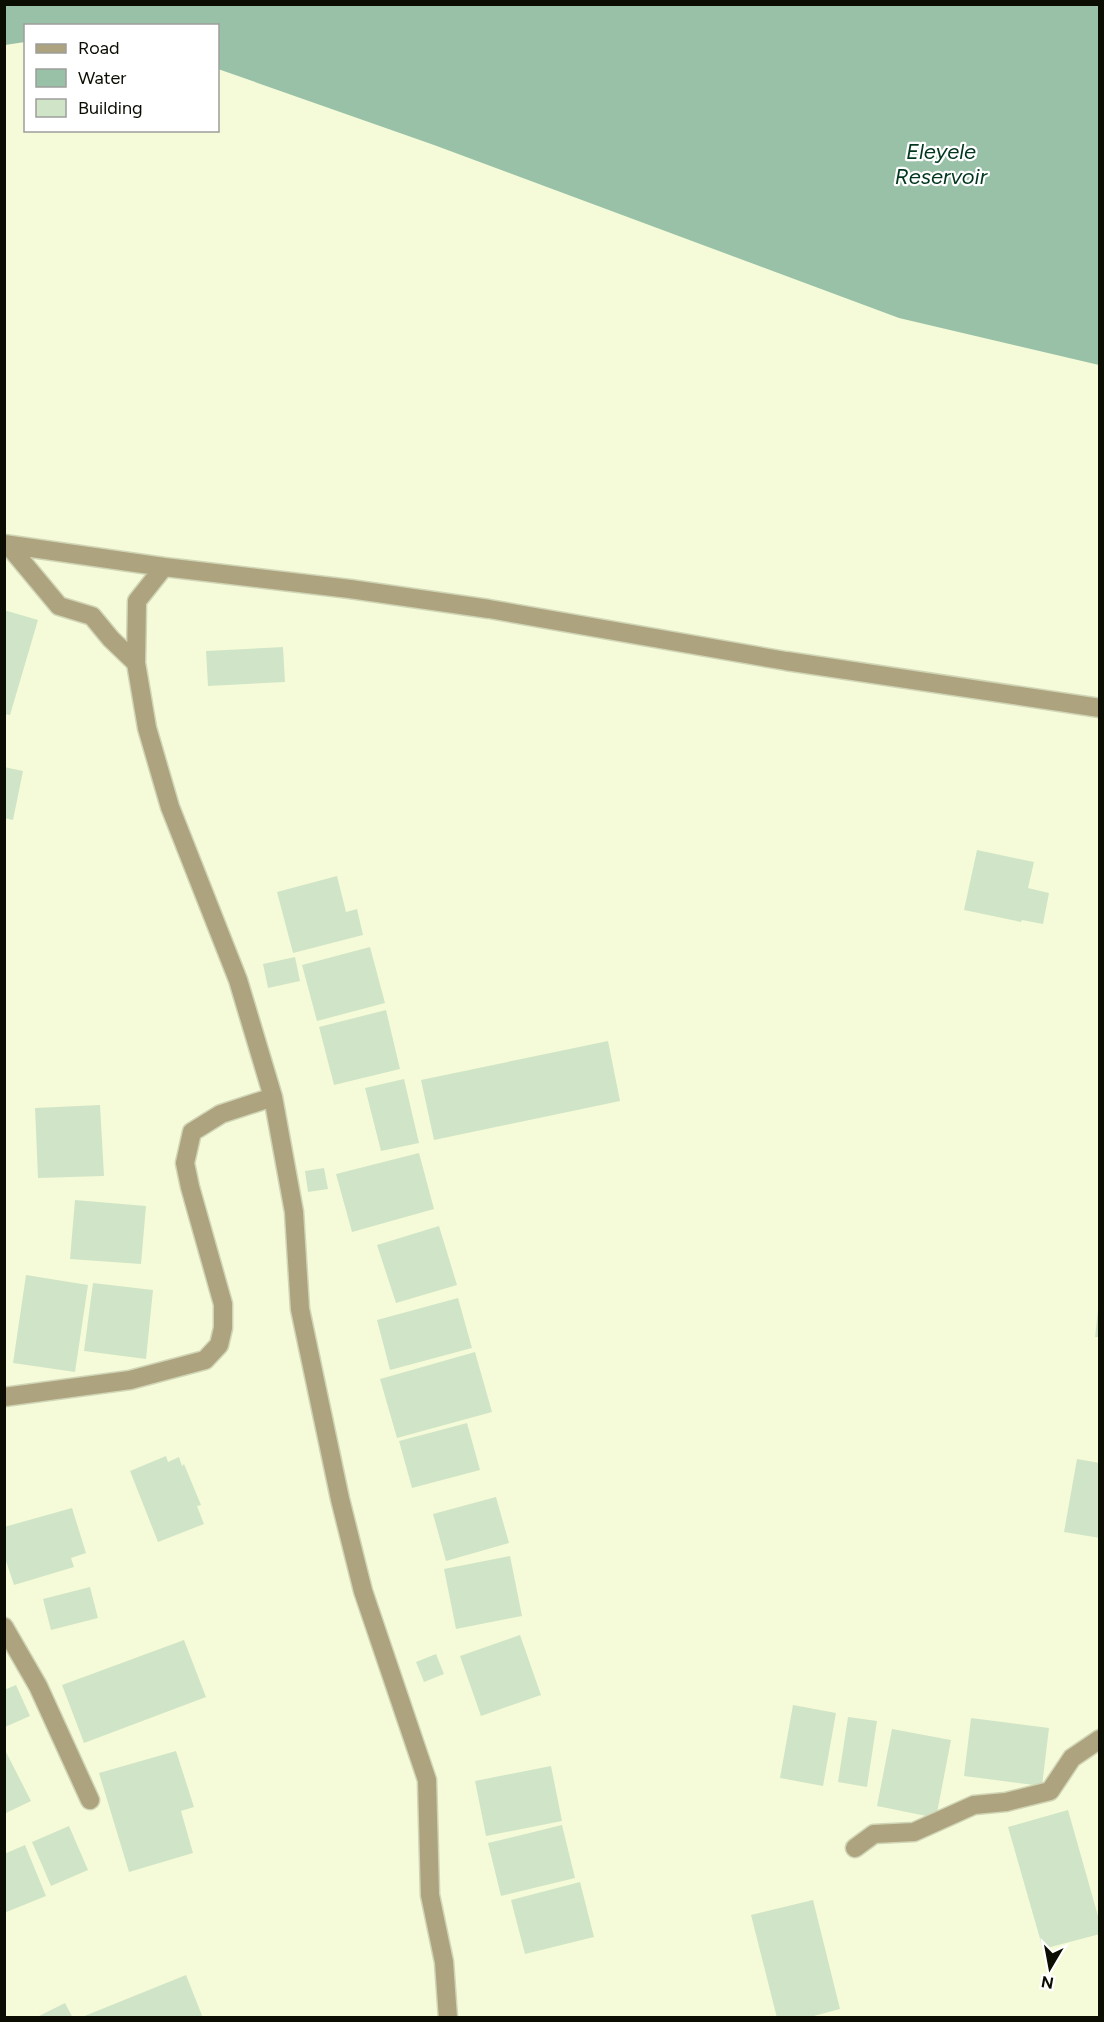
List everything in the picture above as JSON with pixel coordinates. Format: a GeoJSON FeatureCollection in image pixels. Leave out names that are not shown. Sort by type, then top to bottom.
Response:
{"type":"FeatureCollection","features":[{"type":"Feature","properties":{"kind":"street"},"geometry":{"type":"LineString","coordinates":[[7,545],[489,609],[786,661],[1100,708]]}},
{"type":"Feature","properties":{"kind":"street"},"geometry":{"type":"LineString","coordinates":[[7,545],[59,606],[92,616],[136,663]]}},
{"type":"Feature","properties":{"kind":"street"},"geometry":{"type":"LineString","coordinates":[[164,567],[137,602],[136,663],[147,728],[170,807],[238,980],[273,1097],[294,1212],[300,1308],[340,1499],[363,1591],[427,1780],[430,1895],[444,1962],[448,2018]]}},
{"type":"Feature","properties":{"kind":"street"},"geometry":{"type":"LineString","coordinates":[[4,1397],[130,1380],[205,1360],[219,1345],[224,1328],[223,1304],[189,1187],[185,1163],[192,1132],[221,1113],[273,1097]]}},
{"type":"Feature","properties":{"kind":"street"},"geometry":{"type":"LineString","coordinates":[[4,1627],[38,1686],[90,1800]]}},
{"type":"Feature","properties":{"kind":"street"},"geometry":{"type":"LineString","coordinates":[[855,1848],[874,1834],[914,1832],[974,1805],[1006,1802],[1050,1791],[1072,1758],[1100,1739]]}},
{"type":"Feature","properties":{"kind":"water","name":"Eleyele Reservoir"},"geometry":{"type":"Polygon","coordinates":[[[4,5],[1099,5],[1099,365],[899,318],[434,145],[219,69],[219,24],[24,24],[24,42],[5,45],[4,5]]]}},
{"type":"Feature","properties":{"kind":"building"},"geometry":{"type":"Polygon","coordinates":[[[4,610],[38,620],[10,715],[4,714],[4,610]]]}},
{"type":"Feature","properties":{"kind":"building"},"geometry":{"type":"Polygon","coordinates":[[[283,647],[285,682],[208,686],[206,651],[283,647]]]}},
{"type":"Feature","properties":{"kind":"building"},"geometry":{"type":"Polygon","coordinates":[[[4,767],[23,771],[13,820],[4,818],[4,767]]]}},
{"type":"Feature","properties":{"kind":"building"},"geometry":{"type":"Polygon","coordinates":[[[977,850],[1034,862],[1028,888],[1049,893],[1043,924],[1022,920],[1021,922],[964,910],[977,850]]]}},
{"type":"Feature","properties":{"kind":"building"},"geometry":{"type":"Polygon","coordinates":[[[337,876],[346,912],[357,909],[363,935],[293,953],[277,892],[337,876]]]}},
{"type":"Feature","properties":{"kind":"building"},"geometry":{"type":"Polygon","coordinates":[[[370,947],[385,1003],[317,1021],[302,965],[370,947]]]}},
{"type":"Feature","properties":{"kind":"building"},"geometry":{"type":"Polygon","coordinates":[[[295,957],[300,981],[268,988],[263,964],[295,957]]]}},
{"type":"Feature","properties":{"kind":"building"},"geometry":{"type":"Polygon","coordinates":[[[386,1010],[400,1069],[334,1085],[319,1027],[386,1010]]]}},
{"type":"Feature","properties":{"kind":"building"},"geometry":{"type":"Polygon","coordinates":[[[608,1041],[620,1101],[434,1140],[421,1080],[608,1041]]]}},
{"type":"Feature","properties":{"kind":"building"},"geometry":{"type":"Polygon","coordinates":[[[404,1079],[419,1143],[381,1151],[365,1088],[404,1079]]]}},
{"type":"Feature","properties":{"kind":"building"},"geometry":{"type":"Polygon","coordinates":[[[100,1105],[104,1176],[38,1178],[35,1108],[100,1105]]]}},
{"type":"Feature","properties":{"kind":"building"},"geometry":{"type":"Polygon","coordinates":[[[419,1153],[434,1209],[352,1232],[336,1174],[419,1153]]]}},
{"type":"Feature","properties":{"kind":"building"},"geometry":{"type":"Polygon","coordinates":[[[324,1168],[328,1189],[308,1192],[305,1171],[324,1168]]]}},
{"type":"Feature","properties":{"kind":"building"},"geometry":{"type":"Polygon","coordinates":[[[75,1200],[146,1206],[141,1264],[70,1259],[75,1200]]]}},
{"type":"Feature","properties":{"kind":"building"},"geometry":{"type":"Polygon","coordinates":[[[439,1226],[457,1285],[396,1303],[377,1245],[439,1226]]]}},
{"type":"Feature","properties":{"kind":"building"},"geometry":{"type":"Polygon","coordinates":[[[26,1275],[88,1285],[75,1372],[13,1363],[26,1275]]]}},
{"type":"Feature","properties":{"kind":"building"},"geometry":{"type":"Polygon","coordinates":[[[93,1283],[153,1290],[146,1359],[84,1351],[93,1283]]]}},
{"type":"Feature","properties":{"kind":"building"},"geometry":{"type":"Polygon","coordinates":[[[458,1298],[472,1348],[390,1370],[377,1320],[458,1298]]]}},
{"type":"Feature","properties":{"kind":"building"},"geometry":{"type":"Polygon","coordinates":[[[1098,1310],[1100,1310],[1100,1337],[1095,1337],[1098,1310]]]}},
{"type":"Feature","properties":{"kind":"building"},"geometry":{"type":"Polygon","coordinates":[[[475,1352],[492,1412],[397,1438],[380,1379],[475,1352]]]}},
{"type":"Feature","properties":{"kind":"building"},"geometry":{"type":"Polygon","coordinates":[[[467,1423],[480,1470],[412,1488],[399,1441],[467,1423]]]}},
{"type":"Feature","properties":{"kind":"building"},"geometry":{"type":"Polygon","coordinates":[[[166,1456],[168,1462],[179,1457],[182,1466],[184,1464],[201,1505],[197,1506],[204,1524],[158,1542],[130,1471],[166,1456]]]}},
{"type":"Feature","properties":{"kind":"building"},"geometry":{"type":"Polygon","coordinates":[[[1077,1459],[1100,1463],[1100,1538],[1064,1532],[1077,1459]]]}},
{"type":"Feature","properties":{"kind":"building"},"geometry":{"type":"Polygon","coordinates":[[[496,1497],[509,1543],[446,1561],[433,1514],[496,1497]]]}},
{"type":"Feature","properties":{"kind":"building"},"geometry":{"type":"Polygon","coordinates":[[[72,1508],[86,1553],[71,1558],[74,1567],[14,1585],[4,1555],[4,1527],[72,1508]]]}},
{"type":"Feature","properties":{"kind":"building"},"geometry":{"type":"Polygon","coordinates":[[[510,1556],[522,1616],[456,1629],[444,1569],[510,1556]]]}},
{"type":"Feature","properties":{"kind":"building"},"geometry":{"type":"Polygon","coordinates":[[[90,1587],[98,1618],[51,1630],[43,1599],[90,1587]]]}},
{"type":"Feature","properties":{"kind":"building"},"geometry":{"type":"Polygon","coordinates":[[[520,1635],[541,1695],[481,1716],[460,1656],[520,1635]]]}},
{"type":"Feature","properties":{"kind":"building"},"geometry":{"type":"Polygon","coordinates":[[[184,1640],[206,1697],[84,1743],[62,1685],[184,1640]]]}},
{"type":"Feature","properties":{"kind":"building"},"geometry":{"type":"Polygon","coordinates":[[[436,1654],[444,1674],[424,1682],[416,1662],[436,1654]]]}},
{"type":"Feature","properties":{"kind":"building"},"geometry":{"type":"Polygon","coordinates":[[[16,1685],[30,1716],[5,1727],[4,1690],[16,1685]]]}},
{"type":"Feature","properties":{"kind":"building"},"geometry":{"type":"Polygon","coordinates":[[[793,1705],[836,1713],[823,1786],[780,1778],[793,1705]]]}},
{"type":"Feature","properties":{"kind":"building"},"geometry":{"type":"Polygon","coordinates":[[[848,1717],[877,1721],[867,1787],[838,1782],[848,1717]]]}},
{"type":"Feature","properties":{"kind":"building"},"geometry":{"type":"Polygon","coordinates":[[[971,1718],[1049,1728],[1042,1786],[964,1776],[971,1718]]]}},
{"type":"Feature","properties":{"kind":"building"},"geometry":{"type":"Polygon","coordinates":[[[892,1729],[951,1740],[936,1818],[877,1806],[892,1729]]]}},
{"type":"Feature","properties":{"kind":"building"},"geometry":{"type":"Polygon","coordinates":[[[4,1748],[31,1801],[4,1814],[4,1748]]]}},
{"type":"Feature","properties":{"kind":"building"},"geometry":{"type":"Polygon","coordinates":[[[176,1751],[194,1807],[181,1811],[193,1853],[129,1872],[99,1773],[176,1751]]]}},
{"type":"Feature","properties":{"kind":"building"},"geometry":{"type":"Polygon","coordinates":[[[551,1766],[562,1821],[486,1836],[475,1781],[551,1766]]]}},
{"type":"Feature","properties":{"kind":"building"},"geometry":{"type":"Polygon","coordinates":[[[1068,1810],[1100,1923],[1100,1934],[1043,1949],[1008,1827],[1068,1810]]]}},
{"type":"Feature","properties":{"kind":"building"},"geometry":{"type":"Polygon","coordinates":[[[562,1825],[575,1878],[501,1896],[488,1843],[562,1825]]]}},
{"type":"Feature","properties":{"kind":"building"},"geometry":{"type":"Polygon","coordinates":[[[69,1826],[88,1870],[51,1886],[32,1842],[69,1826]]]}},
{"type":"Feature","properties":{"kind":"building"},"geometry":{"type":"Polygon","coordinates":[[[25,1845],[46,1896],[4,1913],[4,1854],[25,1845]]]}},
{"type":"Feature","properties":{"kind":"building"},"geometry":{"type":"Polygon","coordinates":[[[580,1882],[594,1937],[525,1954],[511,1900],[580,1882]]]}},
{"type":"Feature","properties":{"kind":"building"},"geometry":{"type":"Polygon","coordinates":[[[813,1900],[840,2009],[806,2018],[777,2018],[751,1915],[813,1900]]]}},
{"type":"Feature","properties":{"kind":"building"},"geometry":{"type":"Polygon","coordinates":[[[186,1975],[203,2018],[82,2018],[82,2017],[186,1975]]]}},
{"type":"Feature","properties":{"kind":"building"},"geometry":{"type":"Polygon","coordinates":[[[65,2003],[73,2018],[35,2018],[65,2003]]]}}]}
